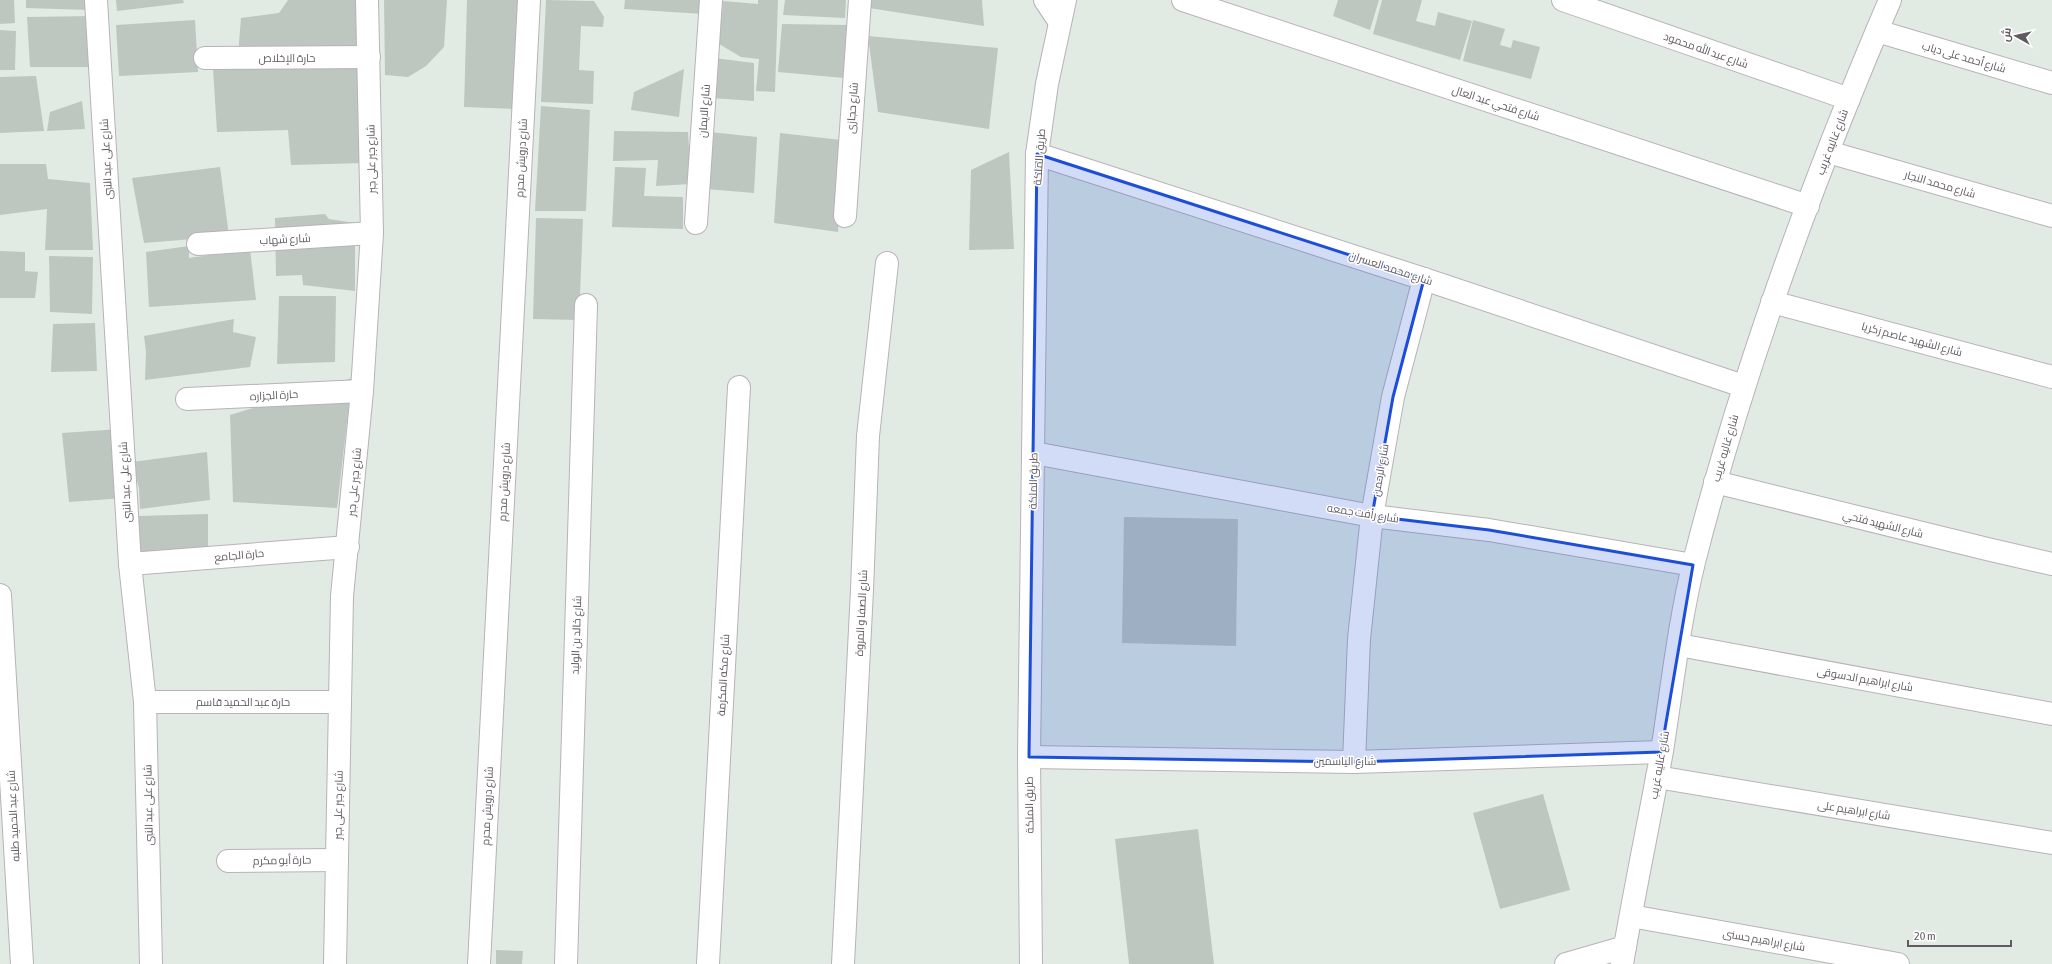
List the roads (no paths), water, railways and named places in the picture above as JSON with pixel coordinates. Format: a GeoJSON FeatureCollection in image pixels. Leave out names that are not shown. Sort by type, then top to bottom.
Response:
{"type":"FeatureCollection","features":[{"type":"Feature","properties":{"kind":"street","name":"شارع على عبد النبى"},"geometry":{"type":"LineString","coordinates":[[96,0],[130,564],[145,702],[151,964]]}},
{"type":"Feature","properties":{"kind":"street","name":"شارع جبر على جبر"},"geometry":{"type":"LineString","coordinates":[[335,964],[342,596],[348,547],[362,391],[372,234],[367,0]]}},
{"type":"Feature","properties":{"kind":"street","name":"شارع درويش محرم"},"geometry":{"type":"LineString","coordinates":[[479,964],[529,0]]}},
{"type":"Feature","properties":{"kind":"street","name":"شارع الايمان"},"geometry":{"type":"LineString","coordinates":[[696,222],[711,0]]}},
{"type":"Feature","properties":{"kind":"street","name":"شارع حجازى"},"geometry":{"type":"LineString","coordinates":[[845,216],[860,0]]}},
{"type":"Feature","properties":{"kind":"street"},"geometry":{"type":"LineString","coordinates":[[1045,0],[1059,21]]}},
{"type":"Feature","properties":{"kind":"street","name":"طريق الملكة"},"geometry":{"type":"LineString","coordinates":[[1031,964],[1029,757],[1037,154],[1047,84],[1059,21],[1065,0]]}},
{"type":"Feature","properties":{"kind":"street","name":"شارع فتحي عبد العال"},"geometry":{"type":"LineString","coordinates":[[1183,0],[1808,206]]}},
{"type":"Feature","properties":{"kind":"street","name":"شارع عبد الله محمود"},"geometry":{"type":"LineString","coordinates":[[1563,0],[1849,100]]}},
{"type":"Feature","properties":{"kind":"street","name":"شارع غاليه غريب"},"geometry":{"type":"LineString","coordinates":[[1624,955],[1657,777],[1693,565],[1715,482],[1743,386],[1772,302],[1828,152],[1890,0]]}},
{"type":"Feature","properties":{"kind":"street","name":"شارع أحمد على دياب"},"geometry":{"type":"LineString","coordinates":[[1877,31],[2052,83]]}},
{"type":"Feature","properties":{"kind":"street","name":"حارة الإخلاص"},"geometry":{"type":"LineString","coordinates":[[205,58],[369,58]]}},
{"type":"Feature","properties":{"kind":"street","name":"شارع محمد النجار"},"geometry":{"type":"LineString","coordinates":[[1828,152],[2052,216]]}},
{"type":"Feature","properties":{"kind":"street","name":"شارع محمد العسران"},"geometry":{"type":"LineString","coordinates":[[1037,154],[1424,279],[1743,386]]}},
{"type":"Feature","properties":{"kind":"street","name":"شارع شهاب"},"geometry":{"type":"LineString","coordinates":[[198,244],[372,234]]}},
{"type":"Feature","properties":{"kind":"street","name":"شارع الصفا و المروة"},"geometry":{"type":"LineString","coordinates":[[843,964],[862,590],[868,436],[887,263]]}},
{"type":"Feature","properties":{"kind":"street","name":"شارع الرحمن"},"geometry":{"type":"LineString","coordinates":[[1354,762],[1359,639],[1372,516],[1394,396],[1424,279]]}},
{"type":"Feature","properties":{"kind":"street","name":"شارع الشهيد عاصم زكريا"},"geometry":{"type":"LineString","coordinates":[[1772,302],[2052,377]]}},
{"type":"Feature","properties":{"kind":"street","name":"شارع خالد بن الوليد"},"geometry":{"type":"LineString","coordinates":[[566,964],[586,305]]}},
{"type":"Feature","properties":{"kind":"street","name":"شارع مكه المكرمة"},"geometry":{"type":"LineString","coordinates":[[708,964],[738,386]]}},
{"type":"Feature","properties":{"kind":"street","name":"حارة الجزاره"},"geometry":{"type":"LineString","coordinates":[[187,399],[362,391]]}},
{"type":"Feature","properties":{"kind":"street","name":"شارع رأفت جمعه"},"geometry":{"type":"LineString","coordinates":[[1034,452],[1372,516],[1489,530],[1693,565]]}},
{"type":"Feature","properties":{"kind":"street","name":"شارع الشهيد فتحي"},"geometry":{"type":"LineString","coordinates":[[1715,482],[1987,550],[2052,564]]}},
{"type":"Feature","properties":{"kind":"street","name":"حارة الجامع"},"geometry":{"type":"LineString","coordinates":[[130,564],[348,547]]}},
{"type":"Feature","properties":{"kind":"street","name":"شارع عبد الحميد طلبه"},"geometry":{"type":"LineString","coordinates":[[0,595],[22,964]]}},
{"type":"Feature","properties":{"kind":"street","name":"شارع ابراهيم الدسوقى"},"geometry":{"type":"LineString","coordinates":[[1679,645],[2052,714]]}},
{"type":"Feature","properties":{"kind":"street","name":"حارة عبد الحميد قاسم"},"geometry":{"type":"LineString","coordinates":[[145,702],[340,702]]}},
{"type":"Feature","properties":{"kind":"street","name":"شارع الياسمين"},"geometry":{"type":"LineString","coordinates":[[1029,757],[1354,762],[1661,752]]}},
{"type":"Feature","properties":{"kind":"street","name":"شارع ابراهيم على"},"geometry":{"type":"LineString","coordinates":[[1657,777],[2052,843]]}},
{"type":"Feature","properties":{"kind":"street","name":"حارة أبو مكرم"},"geometry":{"type":"LineString","coordinates":[[228,861],[337,860]]}},
{"type":"Feature","properties":{"kind":"street","name":"شارع ابراهيم حسنى"},"geometry":{"type":"LineString","coordinates":[[1631,916],[1898,964]]}},
{"type":"Feature","properties":{"kind":"street"},"geometry":{"type":"LineString","coordinates":[[1566,964],[1624,955]]}}]}
